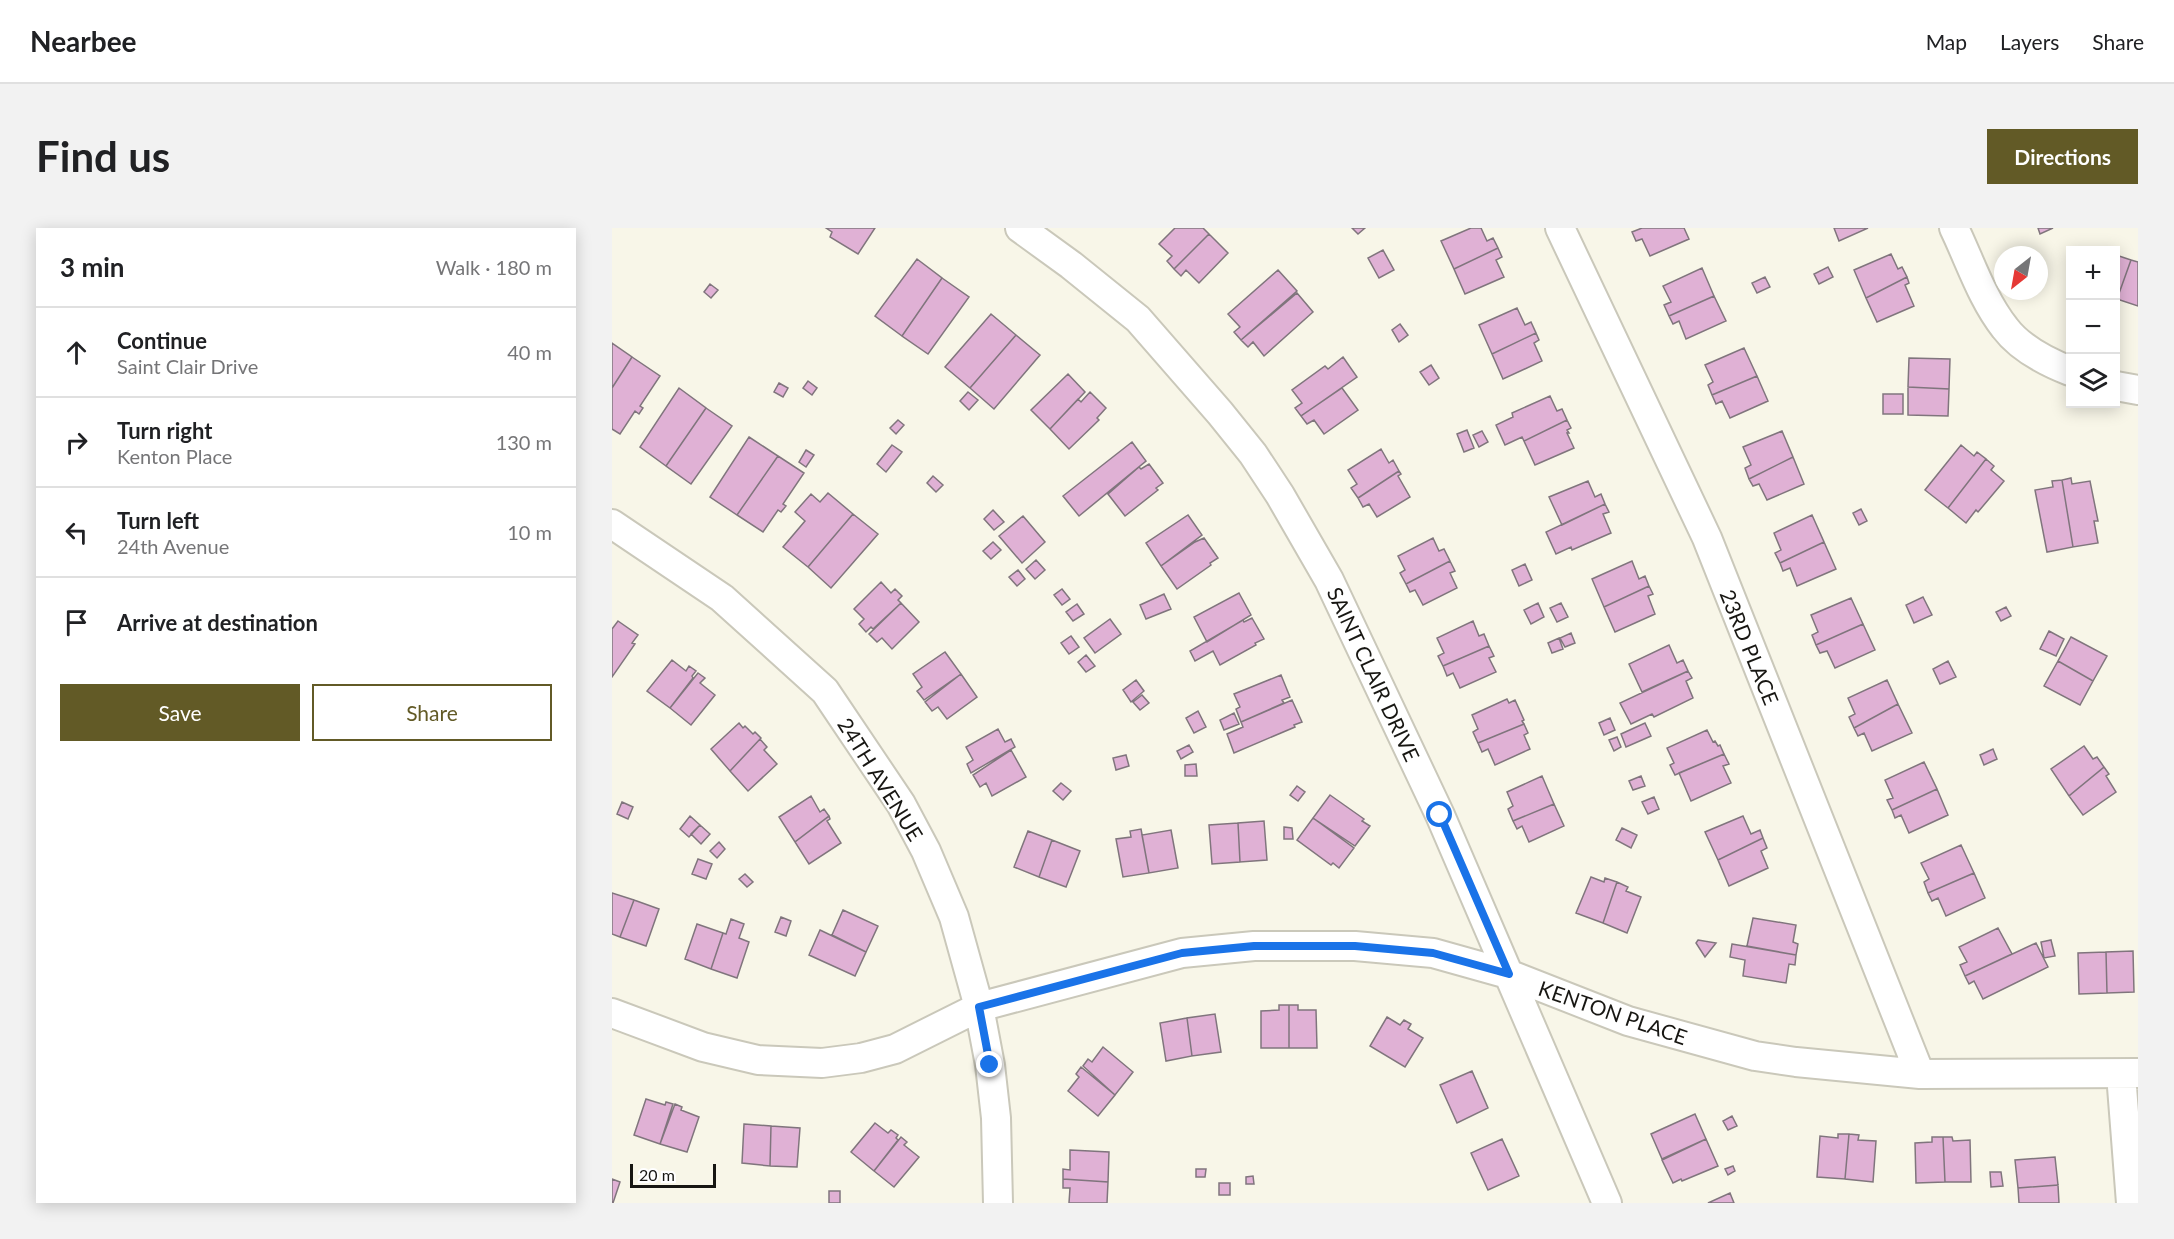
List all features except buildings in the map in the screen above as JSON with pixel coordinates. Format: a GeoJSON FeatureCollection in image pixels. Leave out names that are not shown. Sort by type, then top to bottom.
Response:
{"type":"FeatureCollection","features":[{"type":"Feature","properties":{"kind":"street","name":"SAINT CLAIR DRIVE"},"geometry":{"type":"LineString","coordinates":[[1020,228],[1071,265],[1138,319],[1220,413],[1280,495],[1329,580],[1440,815],[1607,1203]]}},
{"type":"Feature","properties":{"kind":"street","name":"23RD PLACE"},"geometry":{"type":"LineString","coordinates":[[1560,228],[1707,538],[1920,1074]]}},
{"type":"Feature","properties":{"kind":"street"},"geometry":{"type":"LineString","coordinates":[[1954,228],[1989,304],[2006,330],[2033,353],[2066,369]]}},
{"type":"Feature","properties":{"kind":"street"},"geometry":{"type":"LineString","coordinates":[[2120,387],[2138,390]]}},
{"type":"Feature","properties":{"kind":"street","name":"24TH AVENUE"},"geometry":{"type":"LineString","coordinates":[[612,524],[722,598],[825,691],[901,804],[926,851],[954,917],[979,1007],[995,1107],[998,1203]]}},
{"type":"Feature","properties":{"kind":"street","name":"KENTON PLACE"},"geometry":{"type":"LineString","coordinates":[[612,1014],[703,1047],[758,1059],[822,1063],[861,1058],[895,1049],[979,1007],[1182,953],[1254,946],[1355,946],[1433,953],[1509,974],[1629,1021],[1755,1056],[1920,1074],[2130,1074]]}},
{"type":"Feature","properties":{"kind":"street"},"geometry":{"type":"LineString","coordinates":[[2130,1074],[2131,1203]]}},
{"type":"Feature","properties":{"kind":"route"},"geometry":{"type":"LineString","coordinates":[[990,1065],[979,1007],[1182,953],[1254,946],[1355,946],[1433,953],[1509,974],[1440,815]]}}]}
